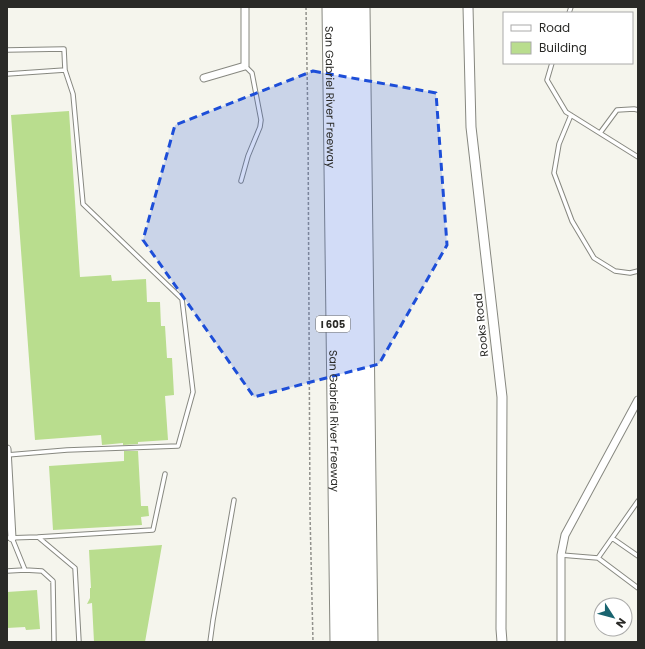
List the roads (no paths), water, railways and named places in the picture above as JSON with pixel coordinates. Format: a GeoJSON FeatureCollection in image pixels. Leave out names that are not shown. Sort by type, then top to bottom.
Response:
{"type":"FeatureCollection","features":[{"type":"Feature","properties":{"kind":"highway","name":"San Gabriel River Freeway"},"geometry":{"type":"LineString","coordinates":[[329,7],[337,642]]}},
{"type":"Feature","properties":{"kind":"highway"},"geometry":{"type":"LineString","coordinates":[[340,7],[348,642]]}},
{"type":"Feature","properties":{"kind":"highway"},"geometry":{"type":"LineString","coordinates":[[352,7],[359,642]]}},
{"type":"Feature","properties":{"kind":"highway"},"geometry":{"type":"LineString","coordinates":[[363,7],[370,642]]}},
{"type":"Feature","properties":{"kind":"street"},"geometry":{"type":"LineString","coordinates":[[204,78],[246,66],[245,7]]}},
{"type":"Feature","properties":{"kind":"street","name":"Rooks Road"},"geometry":{"type":"LineString","coordinates":[[468,7],[471,127],[502,397],[502,642]]}},
{"type":"Feature","properties":{"kind":"street"},"geometry":{"type":"LineString","coordinates":[[561,642],[561,556],[565,535],[638,400]]}},
{"type":"Feature","properties":{"kind":"street"},"geometry":{"type":"LineString","coordinates":[[7,449],[9,538]]}},
{"type":"Feature","properties":{"kind":"lane"},"geometry":{"type":"LineString","coordinates":[[7,50],[64,49],[65,70],[73,94],[83,204],[182,299],[193,392],[178,446],[67,450],[7,455]]}},
{"type":"Feature","properties":{"kind":"lane"},"geometry":{"type":"LineString","coordinates":[[552,64],[547,80],[566,112],[638,157]]}},
{"type":"Feature","properties":{"kind":"lane"},"geometry":{"type":"LineString","coordinates":[[241,181],[248,156],[260,127],[261,120],[252,73],[246,66]]}},
{"type":"Feature","properties":{"kind":"lane"},"geometry":{"type":"LineString","coordinates":[[7,74],[65,70]]}},
{"type":"Feature","properties":{"kind":"lane"},"geometry":{"type":"LineString","coordinates":[[600,133],[617,110],[638,110]]}},
{"type":"Feature","properties":{"kind":"lane"},"geometry":{"type":"LineString","coordinates":[[571,115],[559,144],[554,173],[572,221],[594,258],[615,271],[630,273],[638,271]]}},
{"type":"Feature","properties":{"kind":"lane"},"geometry":{"type":"LineString","coordinates":[[25,570],[9,538],[153,530],[165,474]]}},
{"type":"Feature","properties":{"kind":"lane"},"geometry":{"type":"LineString","coordinates":[[210,642],[234,500]]}},
{"type":"Feature","properties":{"kind":"lane"},"geometry":{"type":"LineString","coordinates":[[598,558],[638,501]]}},
{"type":"Feature","properties":{"kind":"lane"},"geometry":{"type":"LineString","coordinates":[[38,537],[75,568],[79,642]]}},
{"type":"Feature","properties":{"kind":"lane"},"geometry":{"type":"LineString","coordinates":[[612,538],[638,556]]}},
{"type":"Feature","properties":{"kind":"lane"},"geometry":{"type":"LineString","coordinates":[[561,556],[598,558],[638,588]]}},
{"type":"Feature","properties":{"kind":"lane"},"geometry":{"type":"LineString","coordinates":[[7,571],[42,571],[53,581],[54,642]]}}]}
